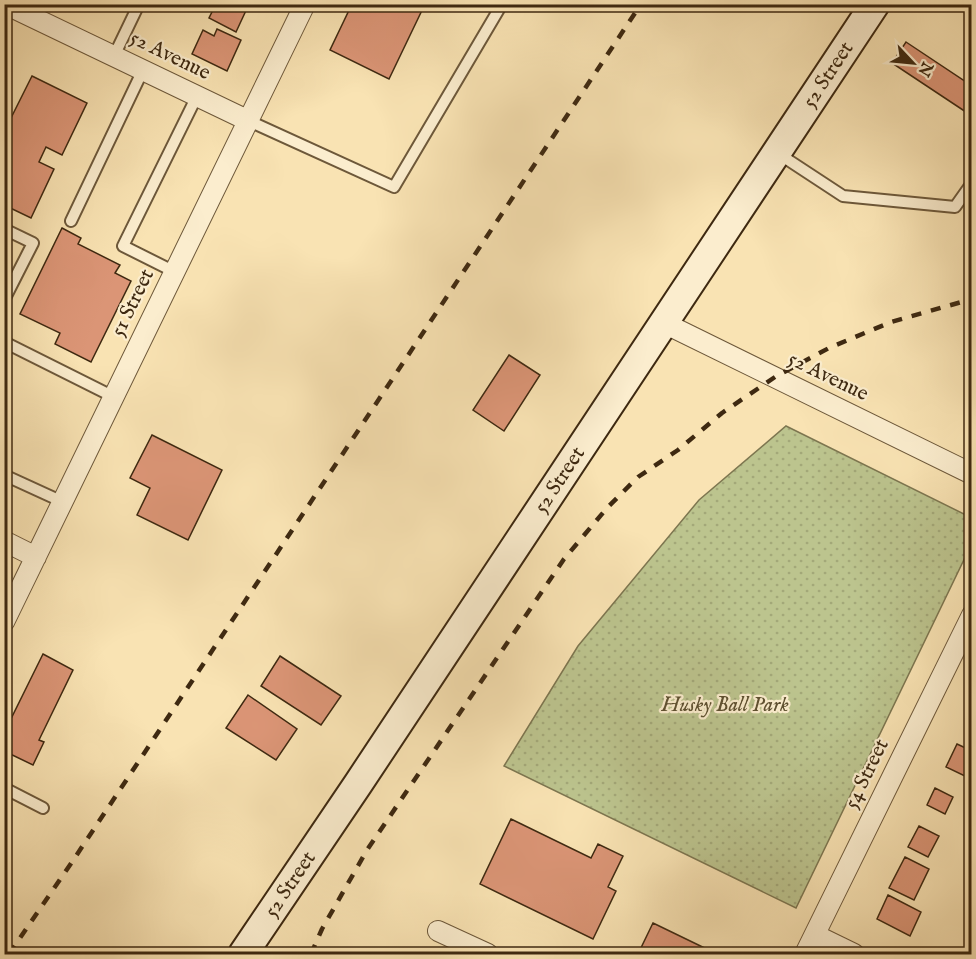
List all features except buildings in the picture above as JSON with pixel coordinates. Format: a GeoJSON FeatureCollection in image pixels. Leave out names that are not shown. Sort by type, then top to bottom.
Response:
{"type":"FeatureCollection","features":[{"type":"Feature","properties":{"kind":"main road","name":"52 Street"},"geometry":{"type":"LineString","coordinates":[[243,954],[875,4]]}},
{"type":"Feature","properties":{"kind":"street","name":"52 Avenue"},"geometry":{"type":"LineString","coordinates":[[5,4],[249,121]]}},
{"type":"Feature","properties":{"kind":"street","name":"51 Street"},"geometry":{"type":"LineString","coordinates":[[7,611],[36,557],[305,4]]}},
{"type":"Feature","properties":{"kind":"street","name":"52 Avenue"},"geometry":{"type":"LineString","coordinates":[[664,323],[972,474]]}},
{"type":"Feature","properties":{"kind":"street"},"geometry":{"type":"LineString","coordinates":[[4,541],[36,557]]}},
{"type":"Feature","properties":{"kind":"street","name":"54 Street"},"geometry":{"type":"LineString","coordinates":[[805,954],[972,615]]}},
{"type":"Feature","properties":{"kind":"street"},"geometry":{"type":"LineString","coordinates":[[438,930],[488,954]]}},
{"type":"Feature","properties":{"kind":"street"},"geometry":{"type":"LineString","coordinates":[[815,935],[854,954]]}},
{"type":"Feature","properties":{"kind":"lane"},"geometry":{"type":"LineString","coordinates":[[114,56],[139,4]]}},
{"type":"Feature","properties":{"kind":"lane"},"geometry":{"type":"LineString","coordinates":[[249,121],[393,187],[502,4]]}},
{"type":"Feature","properties":{"kind":"lane"},"geometry":{"type":"LineString","coordinates":[[71,221],[143,70]]}},
{"type":"Feature","properties":{"kind":"lane"},"geometry":{"type":"LineString","coordinates":[[175,272],[123,246],[197,96]]}},
{"type":"Feature","properties":{"kind":"lane"},"geometry":{"type":"LineString","coordinates":[[776,152],[843,196],[955,207],[972,183]]}},
{"type":"Feature","properties":{"kind":"lane"},"geometry":{"type":"LineString","coordinates":[[4,229],[33,243],[4,300]]}},
{"type":"Feature","properties":{"kind":"lane"},"geometry":{"type":"LineString","coordinates":[[4,342],[114,397]]}},
{"type":"Feature","properties":{"kind":"lane"},"geometry":{"type":"LineString","coordinates":[[4,475],[63,502]]}},
{"type":"Feature","properties":{"kind":"lane"},"geometry":{"type":"LineString","coordinates":[[4,788],[44,808]]}},
{"type":"Feature","properties":{"kind":"lane"},"geometry":{"type":"LineString","coordinates":[[969,954],[972,950]]}},
{"type":"Feature","properties":{"kind":"green space","name":"Husky Ball Park"},"geometry":{"type":"Polygon","coordinates":[[[786,426],[972,518],[971,545],[796,908],[504,766],[578,646],[699,500],[786,426]]]}},
{"type":"Feature","properties":{"kind":"railway"},"geometry":{"type":"LineString","coordinates":[[9,954],[641,4]]}},
{"type":"Feature","properties":{"kind":"railway"},"geometry":{"type":"LineString","coordinates":[[311,954],[322,929],[367,850],[564,559],[607,508],[638,477],[678,450],[722,413],[775,377],[829,348],[891,322],[972,299]]}}]}
